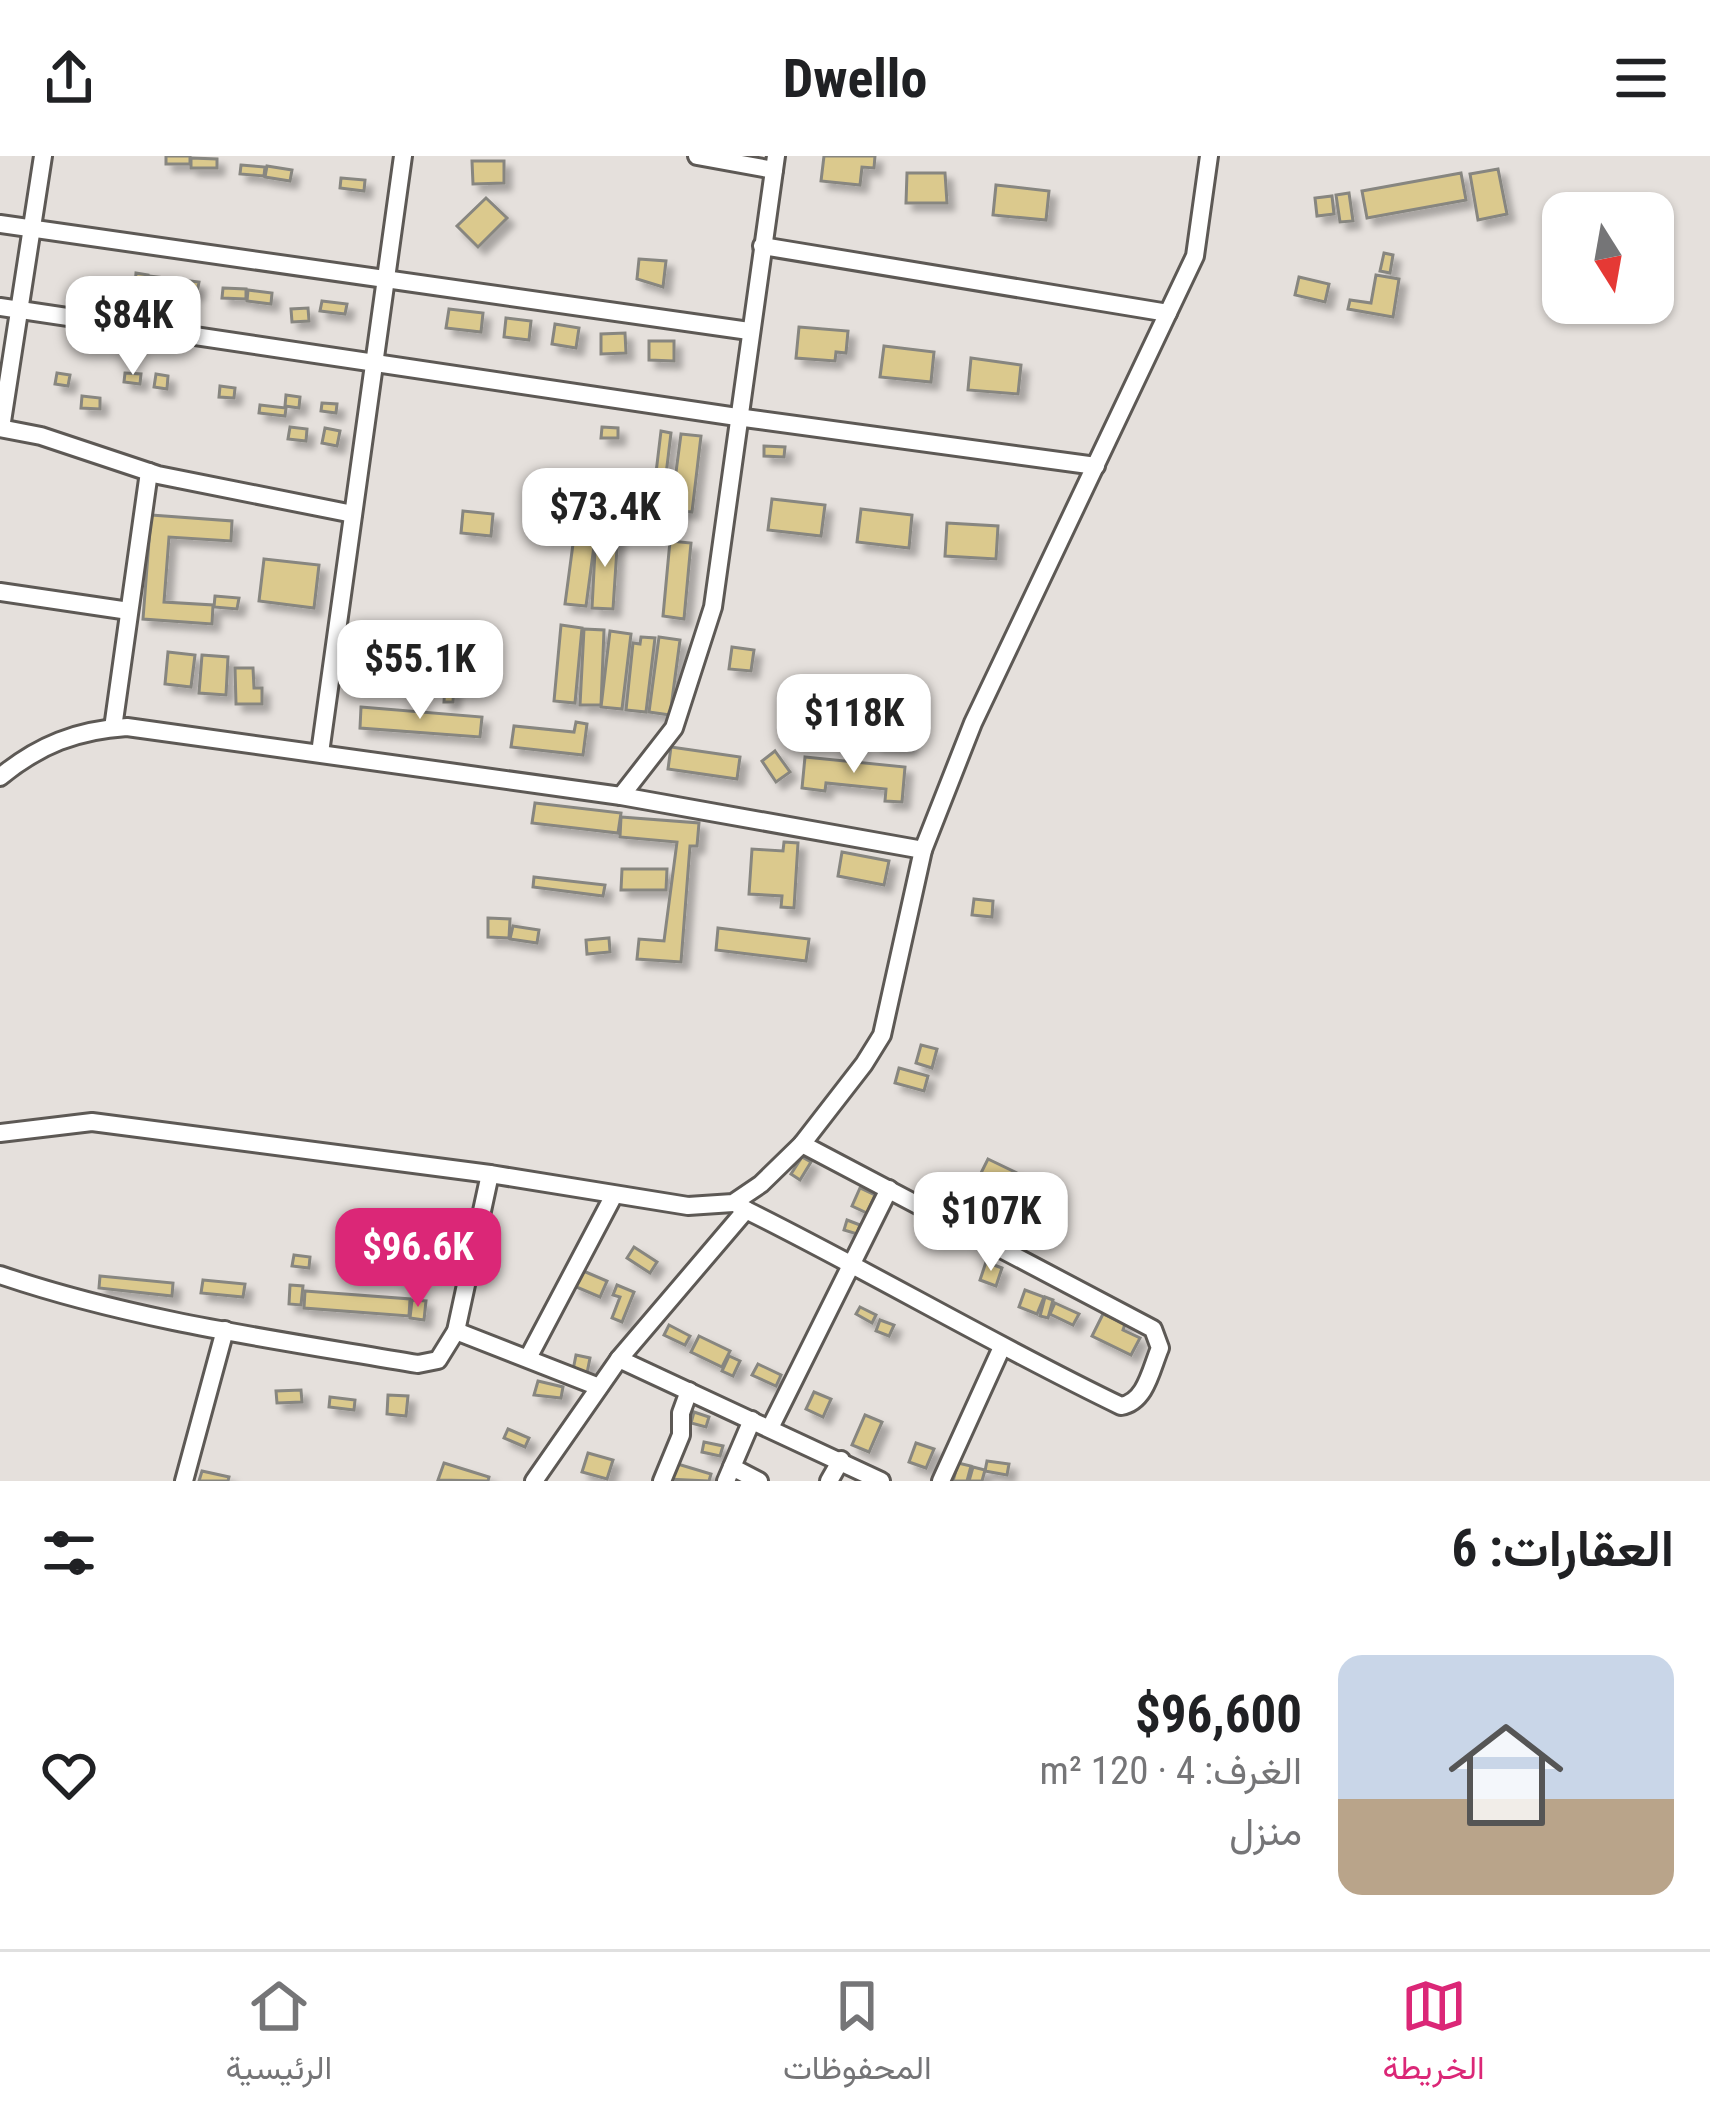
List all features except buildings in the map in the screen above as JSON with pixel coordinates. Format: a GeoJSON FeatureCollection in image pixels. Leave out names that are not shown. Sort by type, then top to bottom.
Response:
{"type":"FeatureCollection","features":[{"type":"Feature","properties":{"kind":"street"},"geometry":{"type":"LineString","coordinates":[[43,156],[1,428],[41,436],[149,472],[353,514]]}},
{"type":"Feature","properties":{"kind":"street"},"geometry":{"type":"LineString","coordinates":[[320,753],[403,156]]}},
{"type":"Feature","properties":{"kind":"street"},"geometry":{"type":"LineString","coordinates":[[620,796],[674,728],[713,607],[775,163],[697,156]]}},
{"type":"Feature","properties":{"kind":"street"},"geometry":{"type":"LineString","coordinates":[[534,1481],[619,1359],[740,1207],[802,1144],[882,1034],[923,850],[973,723],[1195,256],[1209,156]]}},
{"type":"Feature","properties":{"kind":"street"},"geometry":{"type":"LineString","coordinates":[[0,224],[749,332]]}},
{"type":"Feature","properties":{"kind":"street"},"geometry":{"type":"LineString","coordinates":[[762,246],[1168,313]]}},
{"type":"Feature","properties":{"kind":"street"},"geometry":{"type":"LineString","coordinates":[[0,307],[1096,466]]}},
{"type":"Feature","properties":{"kind":"street"},"geometry":{"type":"LineString","coordinates":[[113,728],[149,472]]}},
{"type":"Feature","properties":{"kind":"street"},"geometry":{"type":"LineString","coordinates":[[0,592],[129,611]]}},
{"type":"Feature","properties":{"kind":"street"},"geometry":{"type":"LineString","coordinates":[[0,777],[62,737],[113,728],[620,796],[923,850]]}},
{"type":"Feature","properties":{"kind":"street"},"geometry":{"type":"LineString","coordinates":[[0,1132],[92,1122],[490,1174],[688,1206],[740,1207],[1121,1406],[1140,1397],[1160,1348],[1153,1330],[802,1144]]}},
{"type":"Feature","properties":{"kind":"street"},"geometry":{"type":"LineString","coordinates":[[0,1275],[91,1303],[225,1330],[418,1364],[438,1360],[456,1331],[490,1174]]}},
{"type":"Feature","properties":{"kind":"street"},"geometry":{"type":"LineString","coordinates":[[759,1481],[729,1474],[852,1263],[889,1189]]}},
{"type":"Feature","properties":{"kind":"street"},"geometry":{"type":"LineString","coordinates":[[528,1358],[614,1195]]}},
{"type":"Feature","properties":{"kind":"street"},"geometry":{"type":"LineString","coordinates":[[184,1481],[225,1330]]}},
{"type":"Feature","properties":{"kind":"street"},"geometry":{"type":"LineString","coordinates":[[456,1331],[599,1387]]}},
{"type":"Feature","properties":{"kind":"street"},"geometry":{"type":"LineString","coordinates":[[941,1481],[1003,1347]]}},
{"type":"Feature","properties":{"kind":"street"},"geometry":{"type":"LineString","coordinates":[[619,1359],[881,1481]]}},
{"type":"Feature","properties":{"kind":"street"},"geometry":{"type":"LineString","coordinates":[[662,1481],[681,1435],[681,1413],[689,1391]]}},
{"type":"Feature","properties":{"kind":"street"},"geometry":{"type":"LineString","coordinates":[[829,1481],[841,1460]]}}]}
